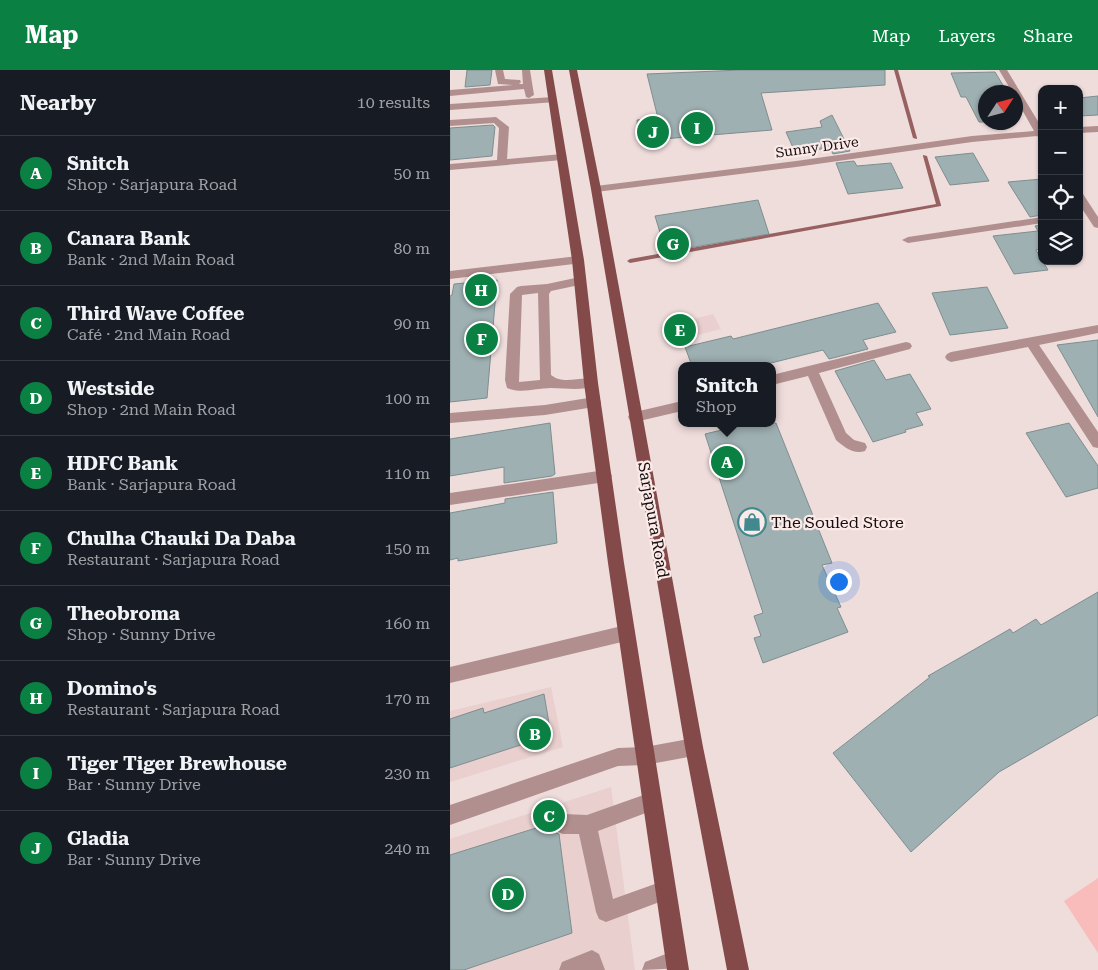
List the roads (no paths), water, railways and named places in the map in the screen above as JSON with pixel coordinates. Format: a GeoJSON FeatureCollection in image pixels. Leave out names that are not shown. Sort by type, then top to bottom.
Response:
{"type":"FeatureCollection","features":[{"type":"Feature","properties":{"kind":"main road"},"geometry":{"type":"LineString","coordinates":[[548,70],[578,260],[591,383],[626,632],[677,966]]}},
{"type":"Feature","properties":{"kind":"main road","name":"Sarjapura Road"},"geometry":{"type":"LineString","coordinates":[[572,70],[596,189],[694,747],[738,970]]}},
{"type":"Feature","properties":{"kind":"street"},"geometry":{"type":"LineString","coordinates":[[499,70],[501,82],[528,84]]}},
{"type":"Feature","properties":{"kind":"street"},"geometry":{"type":"LineString","coordinates":[[526,70],[529,102]]}},
{"type":"Feature","properties":{"kind":"street"},"geometry":{"type":"LineString","coordinates":[[1003,70],[1038,130]]}},
{"type":"Feature","properties":{"kind":"street"},"geometry":{"type":"LineString","coordinates":[[450,93],[528,84]]}},
{"type":"Feature","properties":{"kind":"street"},"geometry":{"type":"LineString","coordinates":[[450,107],[553,100]]}},
{"type":"Feature","properties":{"kind":"street"},"geometry":{"type":"LineString","coordinates":[[450,124],[496,120],[504,127],[502,159]]}},
{"type":"Feature","properties":{"kind":"street"},"geometry":{"type":"LineString","coordinates":[[1083,130],[1098,129]]}},
{"type":"Feature","properties":{"kind":"street","name":"Sunny Drive"},"geometry":{"type":"LineString","coordinates":[[596,189],[796,164],[972,139],[1038,135]]}},
{"type":"Feature","properties":{"kind":"street"},"geometry":{"type":"LineString","coordinates":[[450,167],[502,159],[561,154]]}},
{"type":"Feature","properties":{"kind":"street"},"geometry":{"type":"LineString","coordinates":[[1089,213],[1098,225]]}},
{"type":"Feature","properties":{"kind":"street"},"geometry":{"type":"LineString","coordinates":[[908,240],[1038,221]]}},
{"type":"Feature","properties":{"kind":"street"},"geometry":{"type":"LineString","coordinates":[[450,275],[578,260]]}},
{"type":"Feature","properties":{"kind":"street"},"geometry":{"type":"LineString","coordinates":[[580,281],[547,288],[521,290],[516,294],[512,385],[517,387],[553,383],[571,385],[591,383]]}},
{"type":"Feature","properties":{"kind":"street"},"geometry":{"type":"LineString","coordinates":[[547,288],[543,294],[545,377],[553,383]]}},
{"type":"Feature","properties":{"kind":"street"},"geometry":{"type":"LineString","coordinates":[[951,357],[1098,329]]}},
{"type":"Feature","properties":{"kind":"street"},"geometry":{"type":"LineString","coordinates":[[1031,342],[1098,443]]}},
{"type":"Feature","properties":{"kind":"street"},"geometry":{"type":"LineString","coordinates":[[776,379],[906,346]]}},
{"type":"Feature","properties":{"kind":"street"},"geometry":{"type":"LineString","coordinates":[[811,369],[842,436],[849,444],[860,447]]}},
{"type":"Feature","properties":{"kind":"street"},"geometry":{"type":"LineString","coordinates":[[450,418],[545,410],[594,402]]}},
{"type":"Feature","properties":{"kind":"street"},"geometry":{"type":"LineString","coordinates":[[636,417],[678,407]]}},
{"type":"Feature","properties":{"kind":"street"},"geometry":{"type":"LineString","coordinates":[[450,499],[605,476]]}},
{"type":"Feature","properties":{"kind":"street"},"geometry":{"type":"LineString","coordinates":[[450,675],[626,632]]}},
{"type":"Feature","properties":{"kind":"street"},"geometry":{"type":"LineString","coordinates":[[450,815],[618,757],[645,756],[694,747]]}},
{"type":"Feature","properties":{"kind":"street"},"geometry":{"type":"LineString","coordinates":[[563,824],[587,824],[652,801]]}},
{"type":"Feature","properties":{"kind":"street"},"geometry":{"type":"LineString","coordinates":[[587,824],[606,912],[666,890]]}},
{"type":"Feature","properties":{"kind":"street"},"geometry":{"type":"LineString","coordinates":[[570,970],[592,961],[594,970]]}},
{"type":"Feature","properties":{"kind":"street"},"geometry":{"type":"LineString","coordinates":[[654,970],[677,966]]}},
{"type":"Feature","properties":{"kind":"waterway"},"geometry":{"type":"LineString","coordinates":[[896,70],[915,138]]}},
{"type":"Feature","properties":{"kind":"waterway"},"geometry":{"type":"LineString","coordinates":[[630,261],[939,205],[925,156]]}},
{"type":"Feature","properties":{"kind":"place","name":"Tiger Tiger Brewhouse"},"geometry":{"type":"Point","coordinates":[697,128]}},
{"type":"Feature","properties":{"kind":"place","name":"Gladia"},"geometry":{"type":"Point","coordinates":[653,132]}},
{"type":"Feature","properties":{"kind":"place","name":"Theobroma"},"geometry":{"type":"Point","coordinates":[673,244]}},
{"type":"Feature","properties":{"kind":"place","name":"Domino's"},"geometry":{"type":"Point","coordinates":[481,290]}},
{"type":"Feature","properties":{"kind":"place","name":"HDFC Bank"},"geometry":{"type":"Point","coordinates":[680,330]}},
{"type":"Feature","properties":{"kind":"place","name":"Chulha Chauki Da Daba"},"geometry":{"type":"Point","coordinates":[482,339]}},
{"type":"Feature","properties":{"kind":"place","name":"Snitch"},"geometry":{"type":"Point","coordinates":[727,462]}},
{"type":"Feature","properties":{"kind":"place","name":"The Souled Store"},"geometry":{"type":"Point","coordinates":[752,522]}},
{"type":"Feature","properties":{"kind":"place","name":"Canara Bank"},"geometry":{"type":"Point","coordinates":[535,734]}},
{"type":"Feature","properties":{"kind":"place","name":"Third Wave Coffee"},"geometry":{"type":"Point","coordinates":[549,816]}},
{"type":"Feature","properties":{"kind":"place","name":"Westside"},"geometry":{"type":"Point","coordinates":[508,894]}}]}
